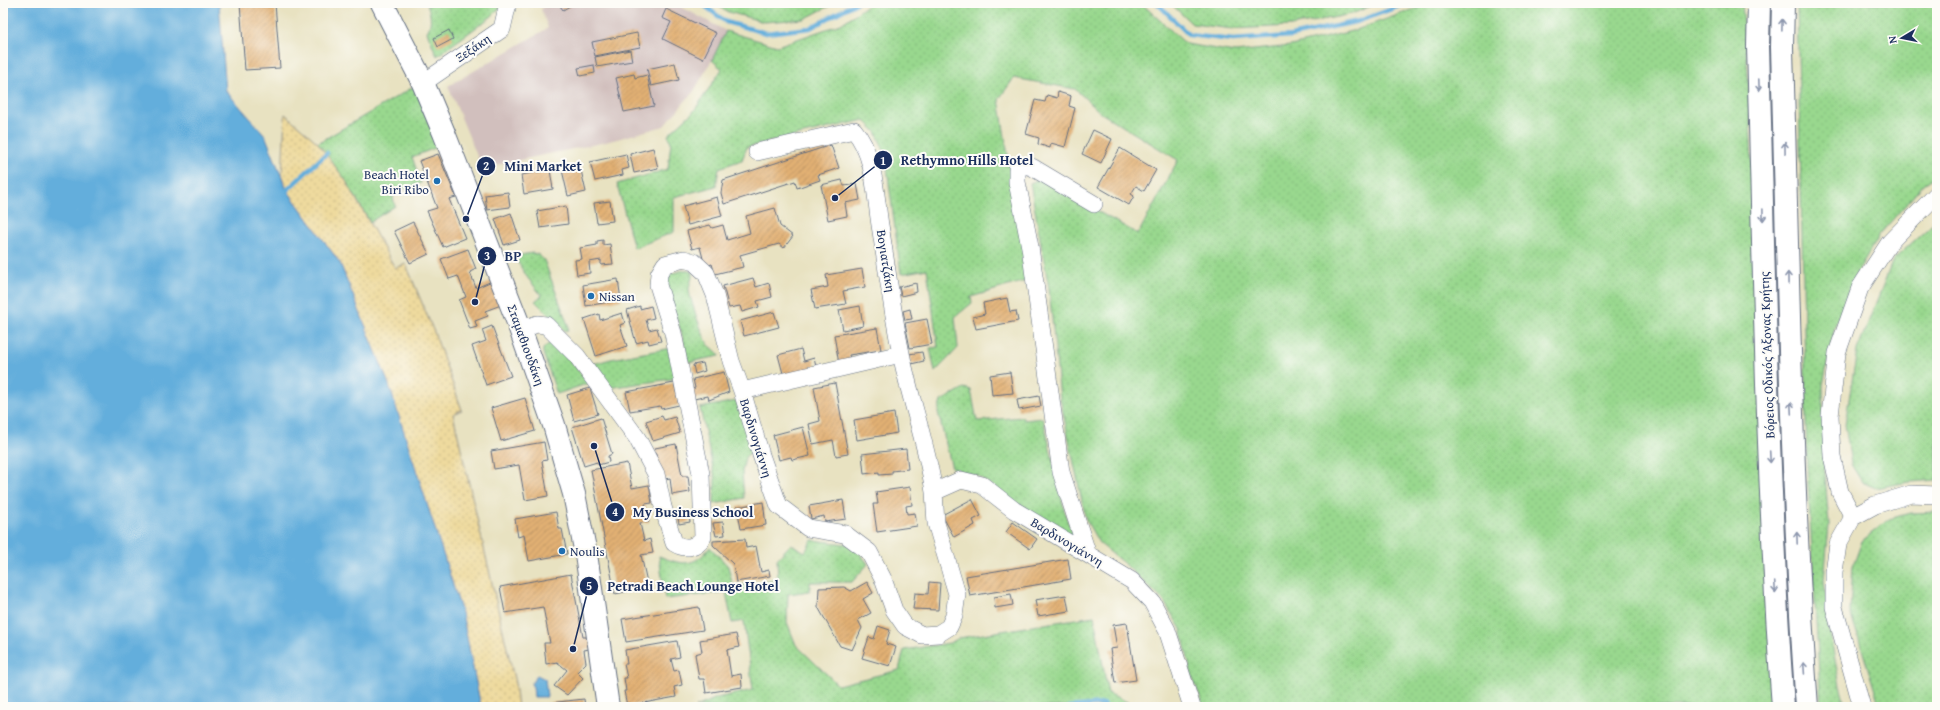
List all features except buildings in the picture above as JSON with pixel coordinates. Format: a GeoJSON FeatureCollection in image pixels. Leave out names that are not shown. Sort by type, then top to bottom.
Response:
{"type":"FeatureCollection","features":[{"type":"Feature","properties":{"kind":"main road","name":"Σταμαθιουδάκη"},"geometry":{"type":"LineString","coordinates":[[382,3],[423,83],[467,190],[554,425],[574,494],[586,554],[608,707]]}},
{"type":"Feature","properties":{"kind":"main road","name":"Βόρειος Οδικός Άξονας Κρήτης"},"geometry":{"type":"LineString","coordinates":[[1759,3],[1758,46],[1767,395],[1777,623],[1783,707]]}},
{"type":"Feature","properties":{"kind":"main road","name":"Βόρειος Οδικός Άξονας Κρήτης"},"geometry":{"type":"LineString","coordinates":[[1783,3],[1782,47],[1791,394],[1800,619],[1807,707]]}},
{"type":"Feature","properties":{"kind":"street","name":"Ξεξάκη"},"geometry":{"type":"LineString","coordinates":[[423,83],[502,29],[508,3]]}},
{"type":"Feature","properties":{"kind":"street","name":"Βογιατζάκη"},"geometry":{"type":"LineString","coordinates":[[757,152],[854,130],[863,141],[876,196],[901,354],[930,462],[934,492]]}},
{"type":"Feature","properties":{"kind":"street"},"geometry":{"type":"LineString","coordinates":[[1087,552],[1061,472],[1030,247],[1017,182],[1017,169],[1023,165],[1032,167],[1094,204]]}},
{"type":"Feature","properties":{"kind":"street"},"geometry":{"type":"LineString","coordinates":[[1853,517],[1840,492],[1832,456],[1830,416],[1837,353],[1860,288],[1890,242],[1937,194]]}},
{"type":"Feature","properties":{"kind":"street","name":"Βαρδινογιάννη"},"geometry":{"type":"LineString","coordinates":[[520,330],[537,324],[546,325],[577,356],[637,438],[647,456],[656,474],[663,507],[674,543],[679,546],[693,546],[699,544],[703,537],[701,474],[673,333],[658,285],[659,274],[665,264],[684,259],[694,262],[706,273],[715,295],[731,361],[742,391],[760,456],[779,506],[808,528],[845,534],[868,552],[883,579],[894,610],[905,626],[922,635],[938,634],[949,627],[954,616],[957,594],[936,523],[934,492],[961,480],[982,484],[1014,510],[1087,552],[1132,581],[1152,602],[1167,630],[1192,707]]}},
{"type":"Feature","properties":{"kind":"street"},"geometry":{"type":"LineString","coordinates":[[742,391],[901,354]]}},
{"type":"Feature","properties":{"kind":"street"},"geometry":{"type":"LineString","coordinates":[[1862,707],[1834,607],[1834,572],[1838,544],[1853,517],[1875,506],[1911,494],[1937,495]]}},
{"type":"Feature","properties":{"kind":"shaded area"},"geometry":{"type":"Polygon","coordinates":[[[550,3],[674,3],[726,31],[712,60],[694,91],[664,126],[606,142],[482,168],[448,86],[548,28],[541,9],[550,3]]]}},
{"type":"Feature","properties":{"kind":"green space"},"geometry":{"type":"Polygon","coordinates":[[[427,3],[500,3],[500,8],[492,16],[437,56],[427,32],[429,28],[430,14],[427,3]]]}},
{"type":"Feature","properties":{"kind":"green space"},"geometry":{"type":"Polygon","coordinates":[[[714,3],[835,3],[804,19],[764,22],[725,11],[714,3]]]}},
{"type":"Feature","properties":{"kind":"green space"},"geometry":{"type":"Polygon","coordinates":[[[871,3],[1141,3],[1186,44],[1235,52],[1291,46],[1356,30],[1431,3],[1742,3],[1748,74],[1776,707],[1253,707],[1252,704],[1244,707],[1204,707],[1192,676],[1181,629],[1163,600],[1127,566],[1099,543],[1086,520],[1060,398],[1049,288],[1030,183],[1040,179],[1138,234],[1178,160],[1101,113],[1075,89],[1014,78],[999,99],[1009,162],[1032,279],[971,297],[972,303],[955,317],[958,348],[935,372],[930,348],[938,347],[927,269],[901,274],[885,153],[876,132],[864,120],[747,147],[742,160],[719,168],[716,186],[674,197],[674,232],[634,248],[617,184],[668,169],[671,142],[668,135],[694,111],[722,69],[712,60],[726,31],[777,46],[841,24],[871,3]]]}},
{"type":"Feature","properties":{"kind":"green space"},"geometry":{"type":"Polygon","coordinates":[[[1170,3],[1378,3],[1352,14],[1291,26],[1233,29],[1192,24],[1170,3]]]}},
{"type":"Feature","properties":{"kind":"green space"},"geometry":{"type":"Polygon","coordinates":[[[1797,3],[1937,3],[1937,175],[1924,184],[1879,235],[1854,278],[1835,326],[1823,385],[1824,462],[1829,525],[1824,580],[1829,628],[1840,686],[1846,707],[1821,707],[1807,466],[1797,3]]]}},
{"type":"Feature","properties":{"kind":"green space"},"geometry":{"type":"Polygon","coordinates":[[[415,86],[440,146],[412,157],[421,183],[392,193],[395,206],[370,222],[346,181],[318,143],[415,86]]]}},
{"type":"Feature","properties":{"kind":"green space"},"geometry":{"type":"Polygon","coordinates":[[[1937,220],[1937,480],[1909,482],[1876,488],[1862,482],[1851,464],[1845,424],[1857,350],[1893,260],[1937,220]]]}},
{"type":"Feature","properties":{"kind":"green space"},"geometry":{"type":"Polygon","coordinates":[[[533,253],[539,255],[544,260],[568,325],[568,331],[564,330],[535,301],[542,296],[527,277],[514,256],[533,253]]]}},
{"type":"Feature","properties":{"kind":"green space"},"geometry":{"type":"Polygon","coordinates":[[[685,270],[692,272],[689,290],[704,336],[709,345],[720,356],[688,362],[677,319],[669,300],[666,286],[669,274],[685,270]]]}},
{"type":"Feature","properties":{"kind":"green space"},"geometry":{"type":"Polygon","coordinates":[[[554,342],[589,383],[557,394],[543,353],[543,349],[547,345],[554,342]]]}},
{"type":"Feature","properties":{"kind":"green space"},"geometry":{"type":"Polygon","coordinates":[[[671,348],[678,378],[608,388],[590,365],[611,359],[671,348]]]}},
{"type":"Feature","properties":{"kind":"green space"},"geometry":{"type":"Polygon","coordinates":[[[964,388],[971,390],[977,421],[1022,417],[1024,420],[1043,418],[1066,517],[1075,538],[1043,521],[978,476],[952,468],[938,412],[941,401],[964,388]]]}},
{"type":"Feature","properties":{"kind":"green space"},"geometry":{"type":"Polygon","coordinates":[[[736,401],[753,450],[745,457],[742,472],[744,498],[714,504],[715,478],[700,408],[736,401]]]}},
{"type":"Feature","properties":{"kind":"green space"},"geometry":{"type":"Polygon","coordinates":[[[1937,512],[1937,707],[1880,707],[1850,611],[1853,566],[1862,541],[1889,519],[1910,513],[1937,512]]]}},
{"type":"Feature","properties":{"kind":"green space"},"geometry":{"type":"Polygon","coordinates":[[[812,540],[854,545],[868,564],[852,582],[810,582],[810,591],[788,594],[787,622],[796,645],[838,685],[899,670],[904,650],[950,643],[959,638],[1094,616],[1108,693],[1138,707],[696,707],[717,698],[753,690],[744,621],[732,623],[726,592],[665,599],[659,556],[681,563],[687,563],[699,559],[710,547],[728,566],[733,586],[778,580],[777,559],[791,544],[805,552],[812,540]]]}},
{"type":"Feature","properties":{"kind":"sand"},"geometry":{"type":"Polygon","coordinates":[[[285,114],[318,143],[346,181],[395,268],[406,264],[436,337],[462,410],[453,414],[515,683],[518,707],[481,707],[462,613],[388,382],[340,263],[287,190],[282,177],[285,114]]]}},
{"type":"Feature","properties":{"kind":"water"},"geometry":{"type":"Polygon","coordinates":[[[3,3],[219,3],[226,91],[265,135],[287,190],[340,263],[388,382],[462,613],[481,707],[3,707],[3,3]]]}},
{"type":"Feature","properties":{"kind":"water"},"geometry":{"type":"Polygon","coordinates":[[[537,675],[545,679],[547,697],[534,697],[533,687],[531,684],[537,675]]]}},
{"type":"Feature","properties":{"kind":"waterway"},"geometry":{"type":"LineString","coordinates":[[701,3],[726,22],[766,33],[810,28],[856,3]]}},
{"type":"Feature","properties":{"kind":"waterway"},"geometry":{"type":"LineString","coordinates":[[1157,3],[1189,35],[1233,40],[1291,36],[1359,21],[1408,3]]}},
{"type":"Feature","properties":{"kind":"waterway"},"geometry":{"type":"LineString","coordinates":[[287,190],[327,153]]}},
{"type":"Feature","properties":{"kind":"waterway"},"geometry":{"type":"LineString","coordinates":[[1069,707],[1104,704]]}},
{"type":"Feature","properties":{"kind":"place","name":"Beach Hotel Biri Ribo"},"geometry":{"type":"Point","coordinates":[437,181]}},
{"type":"Feature","properties":{"kind":"place","name":"Rethymno Hills Hotel"},"geometry":{"type":"Point","coordinates":[835,198]}},
{"type":"Feature","properties":{"kind":"place","name":"Mini Market"},"geometry":{"type":"Point","coordinates":[466,219]}},
{"type":"Feature","properties":{"kind":"place","name":"Nissan"},"geometry":{"type":"Point","coordinates":[591,296]}},
{"type":"Feature","properties":{"kind":"place","name":"BP"},"geometry":{"type":"Point","coordinates":[475,302]}},
{"type":"Feature","properties":{"kind":"place","name":"My Business School"},"geometry":{"type":"Point","coordinates":[594,446]}},
{"type":"Feature","properties":{"kind":"place","name":"Noulis"},"geometry":{"type":"Point","coordinates":[562,551]}},
{"type":"Feature","properties":{"kind":"place","name":"Petradi Beach Lounge Hotel"},"geometry":{"type":"Point","coordinates":[573,649]}}]}
